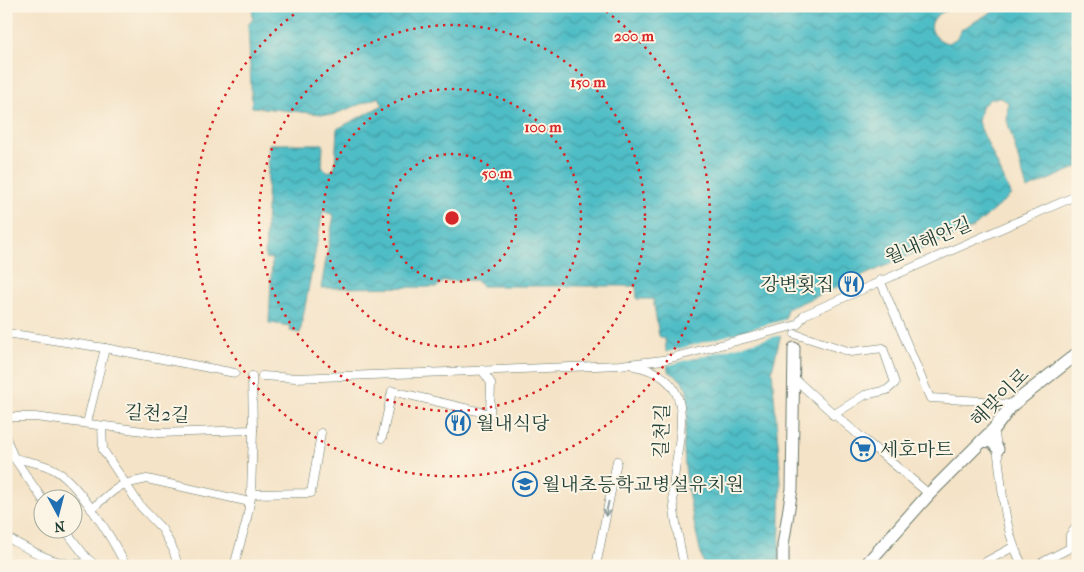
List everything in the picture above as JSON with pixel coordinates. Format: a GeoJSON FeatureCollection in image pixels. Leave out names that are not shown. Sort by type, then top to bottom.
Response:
{"type":"FeatureCollection","features":[{"type":"Feature","properties":{"kind":"main road","name":"해맞이로"},"geometry":{"type":"LineString","coordinates":[[866,566],[929,494],[994,429],[1012,405],[1078,353]]}},
{"type":"Feature","properties":{"kind":"street","name":"월내해안길"},"geometry":{"type":"LineString","coordinates":[[620,365],[663,360],[797,325],[804,315],[880,280],[1078,195]]}},
{"type":"Feature","properties":{"kind":"street"},"geometry":{"type":"LineString","coordinates":[[880,280],[930,398],[983,401],[1012,405]]}},
{"type":"Feature","properties":{"kind":"street"},"geometry":{"type":"LineString","coordinates":[[6,333],[105,348],[235,374]]}},
{"type":"Feature","properties":{"kind":"street"},"geometry":{"type":"LineString","coordinates":[[795,334],[851,352],[883,348],[895,383],[887,390],[866,395],[832,415]]}},
{"type":"Feature","properties":{"kind":"street"},"geometry":{"type":"LineString","coordinates":[[87,424],[105,348]]}},
{"type":"Feature","properties":{"kind":"street"},"geometry":{"type":"LineString","coordinates":[[783,566],[783,545],[792,490],[794,348]]}},
{"type":"Feature","properties":{"kind":"street"},"geometry":{"type":"LineString","coordinates":[[262,376],[296,378],[620,365]]}},
{"type":"Feature","properties":{"kind":"street","name":"길천길"},"geometry":{"type":"LineString","coordinates":[[620,365],[650,370],[672,384],[679,396],[681,420],[673,495],[684,566]]}},
{"type":"Feature","properties":{"kind":"street"},"geometry":{"type":"LineString","coordinates":[[382,438],[392,391],[490,414],[492,383],[482,370]]}},
{"type":"Feature","properties":{"kind":"street"},"geometry":{"type":"LineString","coordinates":[[234,566],[250,498],[253,430],[252,376]]}},
{"type":"Feature","properties":{"kind":"street"},"geometry":{"type":"LineString","coordinates":[[794,378],[832,415],[859,434],[929,494]]}},
{"type":"Feature","properties":{"kind":"street","name":"길천2길"},"geometry":{"type":"LineString","coordinates":[[6,417],[35,417],[159,434],[253,430]]}},
{"type":"Feature","properties":{"kind":"street"},"geometry":{"type":"LineString","coordinates":[[102,426],[103,450],[124,484],[151,520],[162,529],[173,550],[178,566]]}},
{"type":"Feature","properties":{"kind":"street"},"geometry":{"type":"LineString","coordinates":[[994,429],[1008,530],[1013,547],[1024,566]]}},
{"type":"Feature","properties":{"kind":"street"},"geometry":{"type":"LineString","coordinates":[[91,509],[113,490],[124,484],[147,479],[250,498],[311,492],[321,433]]}},
{"type":"Feature","properties":{"kind":"street"},"geometry":{"type":"LineString","coordinates":[[6,438],[14,458],[36,490]]}},
{"type":"Feature","properties":{"kind":"street"},"geometry":{"type":"LineString","coordinates":[[981,441],[992,442],[998,449]]}},
{"type":"Feature","properties":{"kind":"street"},"geometry":{"type":"LineString","coordinates":[[14,458],[52,468],[69,479],[91,509],[126,566]]}},
{"type":"Feature","properties":{"kind":"street"},"geometry":{"type":"LineString","coordinates":[[596,566],[617,461]]}},
{"type":"Feature","properties":{"kind":"street"},"geometry":{"type":"LineString","coordinates":[[1035,566],[1074,546],[1070,535],[1077,526]]}},
{"type":"Feature","properties":{"kind":"street"},"geometry":{"type":"LineString","coordinates":[[6,537],[44,557],[79,565],[94,564]]}},
{"type":"Feature","properties":{"kind":"street"},"geometry":{"type":"LineString","coordinates":[[74,540],[94,564]]}},
{"type":"Feature","properties":{"kind":"street"},"geometry":{"type":"LineString","coordinates":[[978,566],[1013,547]]}},
{"type":"Feature","properties":{"kind":"street"},"geometry":{"type":"LineString","coordinates":[[44,557],[48,566]]}},
{"type":"Feature","properties":{"kind":"water"},"geometry":{"type":"Polygon","coordinates":[[[252,6],[955,6],[938,15],[931,27],[934,34],[940,40],[948,43],[956,39],[962,29],[1002,6],[1078,6],[1078,167],[1027,189],[1007,120],[1008,102],[1000,98],[990,99],[981,107],[978,122],[1011,195],[974,227],[787,309],[772,370],[781,480],[779,566],[704,566],[691,509],[685,466],[684,444],[688,410],[687,394],[682,381],[668,371],[665,339],[659,336],[653,299],[637,299],[636,286],[482,286],[475,280],[444,281],[437,287],[321,288],[334,215],[323,211],[300,333],[290,331],[291,326],[269,323],[272,259],[265,258],[269,144],[323,144],[322,167],[329,172],[335,168],[337,129],[383,105],[379,97],[332,115],[252,107],[248,24],[253,18],[252,6]]]}},
{"type":"Feature","properties":{"kind":"pier"},"geometry":{"type":"Polygon","coordinates":[[[787,319],[784,334],[665,366],[664,353],[787,319]]]}},
{"type":"Feature","properties":{"kind":"place","name":"강변횟집"},"geometry":{"type":"Point","coordinates":[851,284]}},
{"type":"Feature","properties":{"kind":"place","name":"월내식당"},"geometry":{"type":"Point","coordinates":[458,423]}},
{"type":"Feature","properties":{"kind":"place","name":"세호마트"},"geometry":{"type":"Point","coordinates":[863,449]}},
{"type":"Feature","properties":{"kind":"place","name":"월내초등학교병설유치원"},"geometry":{"type":"Point","coordinates":[525,484]}}]}
